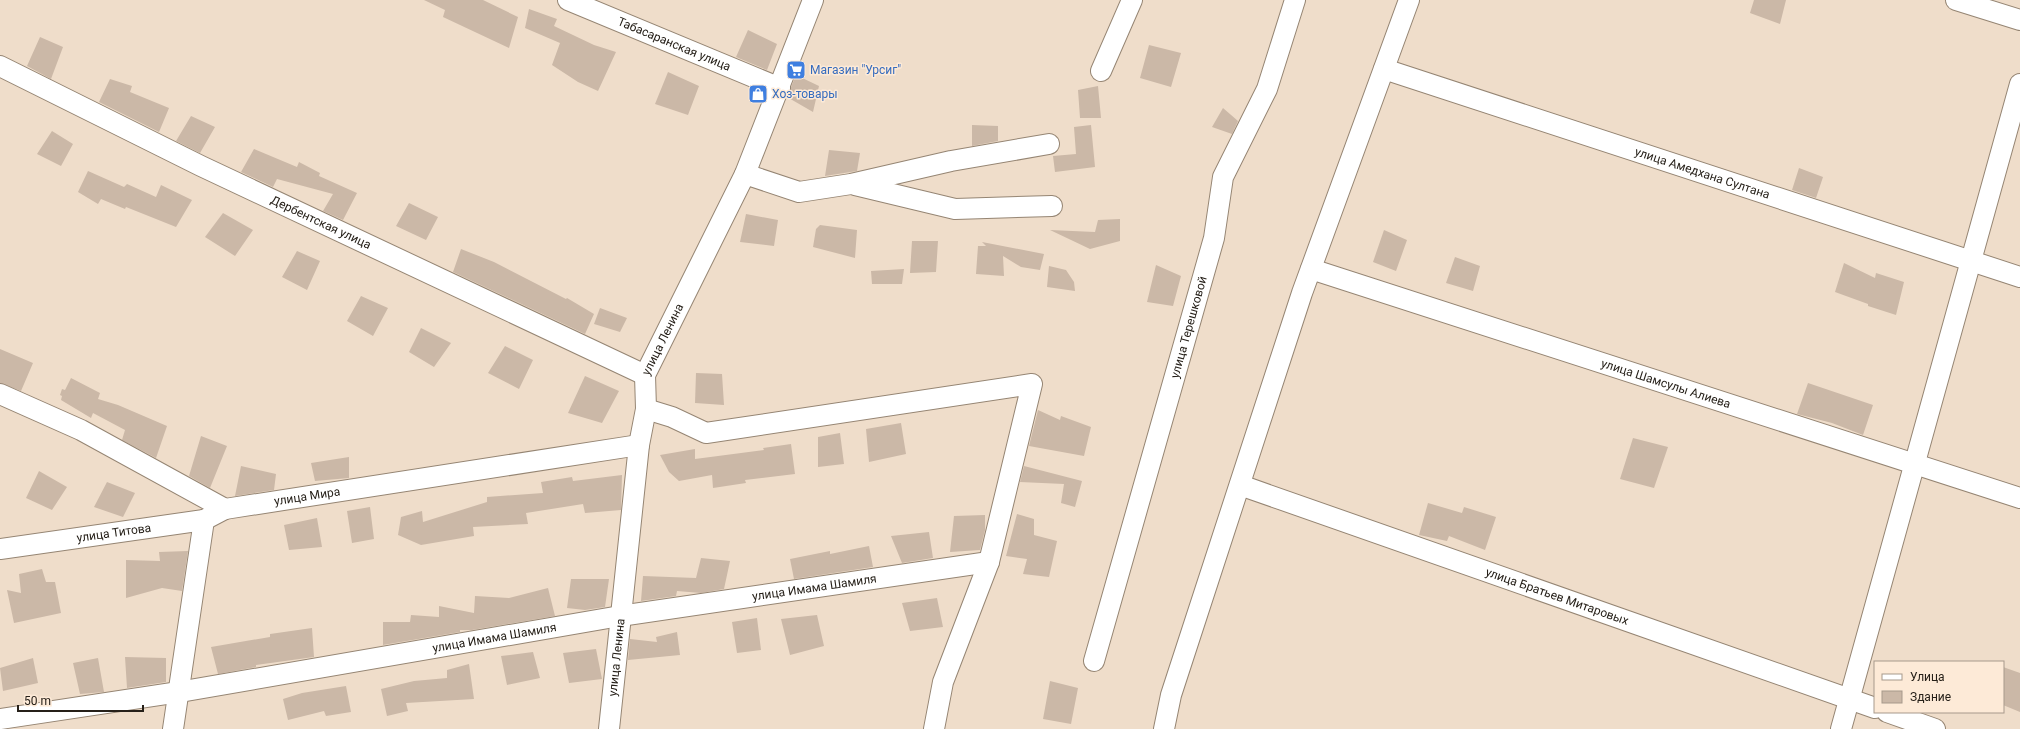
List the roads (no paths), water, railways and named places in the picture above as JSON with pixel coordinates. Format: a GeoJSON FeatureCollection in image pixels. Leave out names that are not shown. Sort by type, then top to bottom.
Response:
{"type":"FeatureCollection","features":[{"type":"Feature","properties":{"kind":"street","name":"Табасаранская улица"},"geometry":{"type":"LineString","coordinates":[[568,0],[780,88]]}},
{"type":"Feature","properties":{"kind":"street","name":"улица Ленина"},"geometry":{"type":"LineString","coordinates":[[609,729],[639,445],[646,409],[645,374],[745,174],[780,88],[813,0]]}},
{"type":"Feature","properties":{"kind":"street"},"geometry":{"type":"LineString","coordinates":[[1100,71],[1132,0]]}},
{"type":"Feature","properties":{"kind":"street","name":"улица Терешковой"},"geometry":{"type":"LineString","coordinates":[[1094,661],[1214,238],[1223,176],[1267,89],[1295,0]]}},
{"type":"Feature","properties":{"kind":"street"},"geometry":{"type":"LineString","coordinates":[[1164,729],[1171,694],[1311,269],[1409,0]]}},
{"type":"Feature","properties":{"kind":"street"},"geometry":{"type":"LineString","coordinates":[[1956,0],[2020,20]]}},
{"type":"Feature","properties":{"kind":"street","name":"Дербентская улица"},"geometry":{"type":"LineString","coordinates":[[0,66],[201,166],[645,374]]}},
{"type":"Feature","properties":{"kind":"street","name":"улица Амедхана Султана"},"geometry":{"type":"LineString","coordinates":[[1384,69],[2020,277]]}},
{"type":"Feature","properties":{"kind":"street"},"geometry":{"type":"LineString","coordinates":[[1841,729],[2020,84]]}},
{"type":"Feature","properties":{"kind":"street"},"geometry":{"type":"LineString","coordinates":[[745,174],[799,192],[851,184],[951,161],[1049,144]]}},
{"type":"Feature","properties":{"kind":"street"},"geometry":{"type":"LineString","coordinates":[[851,184],[955,209],[1052,206]]}},
{"type":"Feature","properties":{"kind":"street","name":"улица Шамсулы Алиева"},"geometry":{"type":"LineString","coordinates":[[1311,269],[2020,498]]}},
{"type":"Feature","properties":{"kind":"street"},"geometry":{"type":"LineString","coordinates":[[646,409],[672,417],[706,433],[1032,384],[989,562],[943,682],[934,729]]}},
{"type":"Feature","properties":{"kind":"street"},"geometry":{"type":"LineString","coordinates":[[0,394],[81,430],[225,509]]}},
{"type":"Feature","properties":{"kind":"street","name":"улица Мира"},"geometry":{"type":"LineString","coordinates":[[225,509],[639,445]]}},
{"type":"Feature","properties":{"kind":"street","name":"улица Братьев Митаровых"},"geometry":{"type":"LineString","coordinates":[[1240,485],[1874,708]]}},
{"type":"Feature","properties":{"kind":"street","name":"улица Титова"},"geometry":{"type":"LineString","coordinates":[[0,548],[204,520],[225,509]]}},
{"type":"Feature","properties":{"kind":"street"},"geometry":{"type":"LineString","coordinates":[[173,729],[204,520]]}},
{"type":"Feature","properties":{"kind":"street","name":"улица Имама Шамиля"},"geometry":{"type":"LineString","coordinates":[[0,719],[179,692],[620,616],[989,562]]}},
{"type":"Feature","properties":{"kind":"street"},"geometry":{"type":"LineString","coordinates":[[1890,713],[1935,729]]}},
{"type":"Feature","properties":{"kind":"place","name":"Магазин \"Урсиг\""},"geometry":{"type":"Point","coordinates":[796,70]}},
{"type":"Feature","properties":{"kind":"place","name":"Хоз-товары"},"geometry":{"type":"Point","coordinates":[758,94]}}]}
